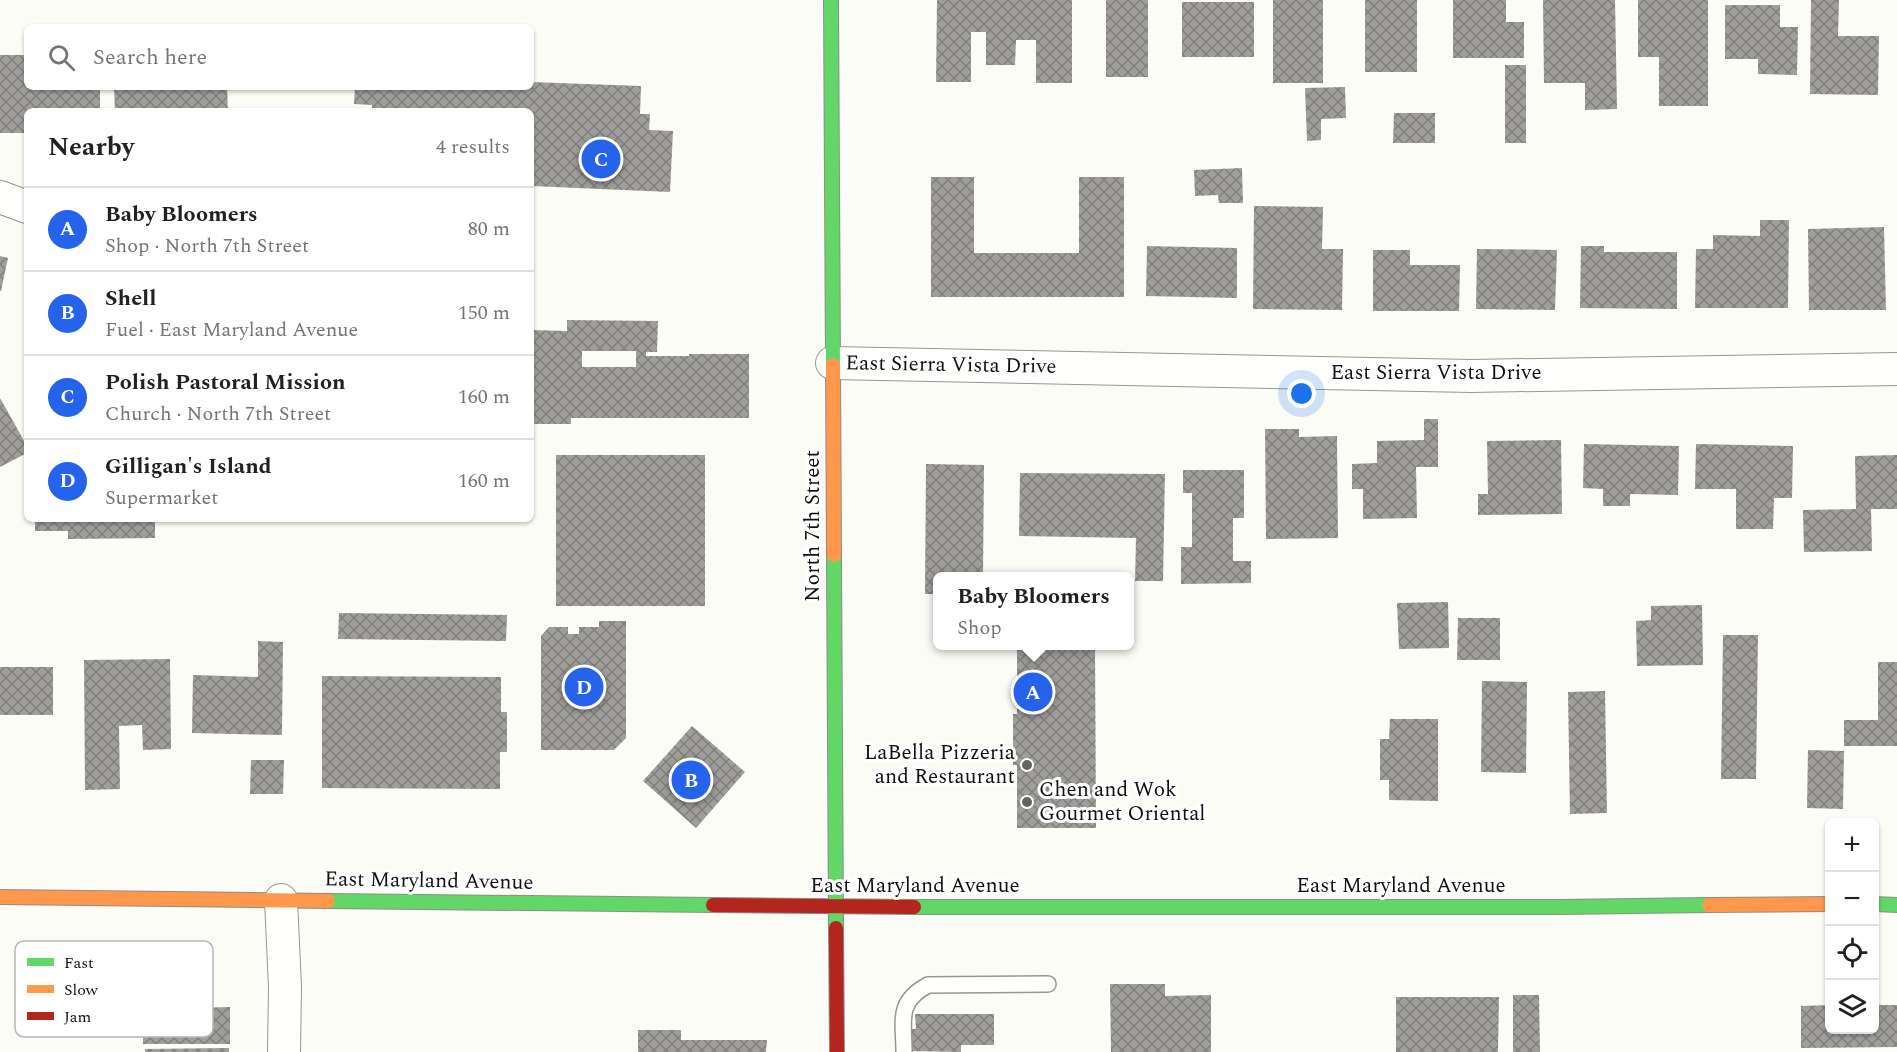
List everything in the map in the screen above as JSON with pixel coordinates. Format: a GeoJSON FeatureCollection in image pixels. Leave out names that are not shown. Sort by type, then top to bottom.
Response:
{"type":"FeatureCollection","features":[{"type":"Feature","properties":{"kind":"street","name":"North 7th Street"},"geometry":{"type":"LineString","coordinates":[[831,0],[837,1052]]}},
{"type":"Feature","properties":{"kind":"street"},"geometry":{"type":"LineString","coordinates":[[0,197],[24,206]]}},
{"type":"Feature","properties":{"kind":"street","name":"East Sierra Vista Drive"},"geometry":{"type":"LineString","coordinates":[[832,363],[1470,376],[1897,369]]}},
{"type":"Feature","properties":{"kind":"street","name":"East Maryland Avenue"},"geometry":{"type":"LineString","coordinates":[[0,897],[836,907],[1558,907],[1825,904]]}},
{"type":"Feature","properties":{"kind":"street"},"geometry":{"type":"LineString","coordinates":[[281,900],[285,987],[284,1052]]}},
{"type":"Feature","properties":{"kind":"street"},"geometry":{"type":"LineString","coordinates":[[1879,904],[1897,904]]}},
{"type":"Feature","properties":{"kind":"lane"},"geometry":{"type":"LineString","coordinates":[[904,1052],[903,1012],[909,998],[928,985],[1048,984]]}},
{"type":"Feature","properties":{"kind":"building"},"geometry":{"type":"Polygon","coordinates":[[[937,0],[1072,0],[1072,83],[1036,83],[1036,40],[1016,40],[1015,65],[986,65],[986,32],[971,32],[971,82],[936,82],[937,0]]]}},
{"type":"Feature","properties":{"kind":"building"},"geometry":{"type":"Polygon","coordinates":[[[1106,0],[1148,0],[1148,77],[1106,77],[1106,0]]]}},
{"type":"Feature","properties":{"kind":"building"},"geometry":{"type":"Polygon","coordinates":[[[1273,0],[1323,0],[1323,83],[1273,83],[1273,0]]]}},
{"type":"Feature","properties":{"kind":"building"},"geometry":{"type":"Polygon","coordinates":[[[1365,0],[1417,0],[1417,72],[1365,72],[1365,0]]]}},
{"type":"Feature","properties":{"kind":"building"},"geometry":{"type":"Polygon","coordinates":[[[1453,0],[1506,0],[1506,22],[1524,22],[1524,58],[1453,58],[1453,0]]]}},
{"type":"Feature","properties":{"kind":"building"},"geometry":{"type":"Polygon","coordinates":[[[1543,0],[1615,0],[1617,109],[1585,110],[1585,83],[1544,83],[1543,0]]]}},
{"type":"Feature","properties":{"kind":"building"},"geometry":{"type":"Polygon","coordinates":[[[1638,0],[1708,0],[1708,106],[1659,106],[1659,57],[1638,57],[1638,0]]]}},
{"type":"Feature","properties":{"kind":"building"},"geometry":{"type":"Polygon","coordinates":[[[1811,0],[1839,0],[1838,36],[1879,36],[1878,95],[1810,94],[1811,0]]]}},
{"type":"Feature","properties":{"kind":"building"},"geometry":{"type":"Polygon","coordinates":[[[1182,2],[1254,2],[1254,57],[1182,57],[1182,2]]]}},
{"type":"Feature","properties":{"kind":"building"},"geometry":{"type":"Polygon","coordinates":[[[1725,5],[1780,5],[1780,27],[1798,27],[1797,75],[1758,74],[1758,59],[1725,59],[1725,5]]]}},
{"type":"Feature","properties":{"kind":"building"},"geometry":{"type":"Polygon","coordinates":[[[0,55],[24,55],[24,90],[100,90],[100,108],[24,108],[24,133],[0,133],[0,55]]]}},
{"type":"Feature","properties":{"kind":"building"},"geometry":{"type":"Polygon","coordinates":[[[1505,65],[1526,65],[1526,143],[1505,143],[1505,65]]]}},
{"type":"Feature","properties":{"kind":"building"},"geometry":{"type":"Polygon","coordinates":[[[534,82],[641,86],[640,114],[650,114],[649,130],[673,131],[670,192],[534,186],[534,108],[372,108],[372,105],[354,104],[355,90],[534,90],[534,82]]]}},
{"type":"Feature","properties":{"kind":"building"},"geometry":{"type":"Polygon","coordinates":[[[1345,87],[1346,118],[1321,119],[1321,140],[1307,141],[1305,88],[1345,87]]]}},
{"type":"Feature","properties":{"kind":"building"},"geometry":{"type":"Polygon","coordinates":[[[114,90],[227,90],[228,108],[115,108],[114,90]]]}},
{"type":"Feature","properties":{"kind":"building"},"geometry":{"type":"Polygon","coordinates":[[[1394,113],[1435,113],[1435,143],[1393,143],[1394,113]]]}},
{"type":"Feature","properties":{"kind":"building"},"geometry":{"type":"Polygon","coordinates":[[[1242,168],[1243,203],[1219,203],[1218,195],[1195,196],[1194,170],[1242,168]]]}},
{"type":"Feature","properties":{"kind":"building"},"geometry":{"type":"Polygon","coordinates":[[[931,177],[974,177],[974,253],[1079,253],[1079,177],[1124,177],[1124,297],[931,297],[931,177]]]}},
{"type":"Feature","properties":{"kind":"building"},"geometry":{"type":"Polygon","coordinates":[[[1254,206],[1323,207],[1322,249],[1343,249],[1342,310],[1253,309],[1254,206]]]}},
{"type":"Feature","properties":{"kind":"building"},"geometry":{"type":"Polygon","coordinates":[[[1760,220],[1789,220],[1788,308],[1695,308],[1696,249],[1713,249],[1713,235],[1760,236],[1760,220]]]}},
{"type":"Feature","properties":{"kind":"building"},"geometry":{"type":"Polygon","coordinates":[[[1884,227],[1886,310],[1809,310],[1808,229],[1884,227]]]}},
{"type":"Feature","properties":{"kind":"building"},"geometry":{"type":"Polygon","coordinates":[[[1147,246],[1237,248],[1237,298],[1146,296],[1147,246]]]}},
{"type":"Feature","properties":{"kind":"building"},"geometry":{"type":"Polygon","coordinates":[[[1581,246],[1604,246],[1604,252],[1677,252],[1677,309],[1580,308],[1581,246]]]}},
{"type":"Feature","properties":{"kind":"building"},"geometry":{"type":"Polygon","coordinates":[[[1477,249],[1557,250],[1555,310],[1476,309],[1477,249]]]}},
{"type":"Feature","properties":{"kind":"building"},"geometry":{"type":"Polygon","coordinates":[[[1373,250],[1410,250],[1410,265],[1460,265],[1459,311],[1373,311],[1373,250]]]}},
{"type":"Feature","properties":{"kind":"building"},"geometry":{"type":"Polygon","coordinates":[[[0,256],[8,258],[1,291],[0,291],[0,256]]]}},
{"type":"Feature","properties":{"kind":"building"},"geometry":{"type":"Polygon","coordinates":[[[567,320],[658,321],[657,352],[646,352],[646,356],[749,354],[749,418],[571,418],[571,424],[534,424],[534,330],[567,331],[567,320]],[[582,351],[582,367],[636,367],[636,351],[582,351]]]}},
{"type":"Feature","properties":{"kind":"building"},"geometry":{"type":"Polygon","coordinates":[[[0,398],[24,441],[24,455],[0,467],[0,398]]]}},
{"type":"Feature","properties":{"kind":"building"},"geometry":{"type":"Polygon","coordinates":[[[1424,419],[1438,419],[1438,467],[1416,467],[1417,518],[1363,519],[1363,489],[1352,489],[1352,464],[1377,463],[1377,441],[1424,440],[1424,419]]]}},
{"type":"Feature","properties":{"kind":"building"},"geometry":{"type":"Polygon","coordinates":[[[1265,429],[1299,429],[1299,437],[1337,436],[1338,538],[1266,539],[1265,429]]]}},
{"type":"Feature","properties":{"kind":"building"},"geometry":{"type":"Polygon","coordinates":[[[1561,440],[1562,514],[1478,515],[1478,494],[1488,494],[1487,441],[1561,440]]]}},
{"type":"Feature","properties":{"kind":"building"},"geometry":{"type":"Polygon","coordinates":[[[1584,444],[1679,446],[1678,495],[1630,494],[1630,506],[1603,506],[1603,489],[1583,488],[1584,444]]]}},
{"type":"Feature","properties":{"kind":"building"},"geometry":{"type":"Polygon","coordinates":[[[1696,444],[1793,446],[1792,498],[1774,498],[1773,529],[1736,529],[1736,489],[1695,489],[1696,444]]]}},
{"type":"Feature","properties":{"kind":"building"},"geometry":{"type":"Polygon","coordinates":[[[556,455],[705,455],[705,606],[556,606],[556,455]]]}},
{"type":"Feature","properties":{"kind":"building"},"geometry":{"type":"Polygon","coordinates":[[[1897,455],[1897,509],[1871,509],[1872,551],[1804,552],[1803,510],[1856,509],[1855,456],[1897,455]]]}},
{"type":"Feature","properties":{"kind":"building"},"geometry":{"type":"Polygon","coordinates":[[[926,464],[984,465],[983,572],[933,572],[933,594],[925,594],[926,464]]]}},
{"type":"Feature","properties":{"kind":"building"},"geometry":{"type":"Polygon","coordinates":[[[1183,470],[1244,470],[1244,518],[1233,518],[1233,561],[1251,561],[1251,583],[1181,584],[1181,547],[1192,547],[1192,493],[1183,493],[1183,470]]]}},
{"type":"Feature","properties":{"kind":"building"},"geometry":{"type":"Polygon","coordinates":[[[1020,473],[1165,474],[1163,581],[1135,581],[1136,538],[1019,536],[1020,473]]]}},
{"type":"Feature","properties":{"kind":"building"},"geometry":{"type":"Polygon","coordinates":[[[35,522],[155,522],[155,538],[68,539],[68,531],[35,531],[35,522]]]}},
{"type":"Feature","properties":{"kind":"building"},"geometry":{"type":"Polygon","coordinates":[[[1448,602],[1449,648],[1399,649],[1397,603],[1448,602]]]}},
{"type":"Feature","properties":{"kind":"building"},"geometry":{"type":"Polygon","coordinates":[[[1702,605],[1703,665],[1637,666],[1636,621],[1651,620],[1651,606],[1702,605]]]}},
{"type":"Feature","properties":{"kind":"building"},"geometry":{"type":"Polygon","coordinates":[[[339,613],[507,615],[506,641],[338,639],[339,613]]]}},
{"type":"Feature","properties":{"kind":"building"},"geometry":{"type":"Polygon","coordinates":[[[1458,618],[1500,618],[1500,660],[1457,660],[1458,618]]]}},
{"type":"Feature","properties":{"kind":"building"},"geometry":{"type":"Polygon","coordinates":[[[599,621],[626,621],[626,738],[614,750],[541,750],[541,636],[549,627],[568,627],[568,634],[579,634],[579,627],[599,627],[599,621]]]}},
{"type":"Feature","properties":{"kind":"building"},"geometry":{"type":"Polygon","coordinates":[[[1723,635],[1758,635],[1756,779],[1721,779],[1723,635]]]}},
{"type":"Feature","properties":{"kind":"building"},"geometry":{"type":"Polygon","coordinates":[[[258,641],[283,642],[282,735],[192,733],[193,675],[258,677],[258,641]]]}},
{"type":"Feature","properties":{"kind":"building"},"geometry":{"type":"Polygon","coordinates":[[[1017,650],[1095,650],[1096,828],[1017,828],[1017,765],[1013,765],[1013,714],[1017,714],[1017,650]]]}},
{"type":"Feature","properties":{"kind":"building"},"geometry":{"type":"Polygon","coordinates":[[[170,659],[171,749],[143,750],[142,725],[119,726],[120,789],[85,790],[84,660],[170,659]]]}},
{"type":"Feature","properties":{"kind":"building"},"geometry":{"type":"Polygon","coordinates":[[[1878,662],[1897,662],[1897,746],[1844,746],[1844,720],[1878,720],[1878,662]]]}},
{"type":"Feature","properties":{"kind":"building"},"geometry":{"type":"Polygon","coordinates":[[[0,667],[53,667],[53,715],[0,715],[0,667]]]}},
{"type":"Feature","properties":{"kind":"building"},"geometry":{"type":"Polygon","coordinates":[[[322,676],[501,677],[501,712],[507,712],[507,752],[500,752],[500,789],[322,788],[322,676]]]}},
{"type":"Feature","properties":{"kind":"building"},"geometry":{"type":"Polygon","coordinates":[[[1482,681],[1527,682],[1526,773],[1481,772],[1482,681]]]}},
{"type":"Feature","properties":{"kind":"building"},"geometry":{"type":"Polygon","coordinates":[[[1605,691],[1607,813],[1570,814],[1568,692],[1605,691]]]}},
{"type":"Feature","properties":{"kind":"building"},"geometry":{"type":"Polygon","coordinates":[[[1390,719],[1438,719],[1438,801],[1389,800],[1389,780],[1380,780],[1380,739],[1389,739],[1390,719]]]}},
{"type":"Feature","properties":{"kind":"building"},"geometry":{"type":"Polygon","coordinates":[[[692,726],[745,772],[696,828],[643,781],[692,726]]]}},
{"type":"Feature","properties":{"kind":"building"},"geometry":{"type":"Polygon","coordinates":[[[1808,750],[1844,751],[1843,809],[1807,808],[1808,750]]]}},
{"type":"Feature","properties":{"kind":"building"},"geometry":{"type":"Polygon","coordinates":[[[251,760],[284,760],[283,794],[250,794],[251,760]]]}},
{"type":"Feature","properties":{"kind":"building"},"geometry":{"type":"Polygon","coordinates":[[[1110,984],[1165,984],[1165,996],[1211,995],[1211,1052],[1111,1052],[1110,984]]]}},
{"type":"Feature","properties":{"kind":"building"},"geometry":{"type":"Polygon","coordinates":[[[1513,995],[1539,995],[1540,1052],[1513,1052],[1513,995]]]}},
{"type":"Feature","properties":{"kind":"building"},"geometry":{"type":"Polygon","coordinates":[[[1396,997],[1499,997],[1498,1052],[1396,1052],[1396,997]]]}},
{"type":"Feature","properties":{"kind":"building"},"geometry":{"type":"Polygon","coordinates":[[[1825,1005],[1825,1034],[1879,1034],[1879,1005],[1897,1005],[1897,1047],[1801,1048],[1801,1006],[1825,1005]]]}},
{"type":"Feature","properties":{"kind":"building"},"geometry":{"type":"Polygon","coordinates":[[[213,1007],[230,1007],[230,1044],[143,1044],[143,1037],[213,1037],[213,1007]]]}},
{"type":"Feature","properties":{"kind":"building"},"geometry":{"type":"Polygon","coordinates":[[[915,1014],[994,1014],[994,1045],[961,1045],[961,1052],[906,1051],[906,1029],[916,1029],[915,1014]]]}},
{"type":"Feature","properties":{"kind":"building"},"geometry":{"type":"Polygon","coordinates":[[[638,1030],[681,1030],[681,1040],[767,1040],[766,1052],[638,1052],[638,1030]]]}},
{"type":"Feature","properties":{"kind":"building"},"geometry":{"type":"Polygon","coordinates":[[[229,1048],[229,1052],[145,1052],[145,1049],[229,1048]]]}},
{"type":"Feature","properties":{"kind":"traffic: fast"},"geometry":{"type":"LineString","coordinates":[[831,0],[833,365]]}},
{"type":"Feature","properties":{"kind":"traffic: fast"},"geometry":{"type":"LineString","coordinates":[[834,555],[836,928]]}},
{"type":"Feature","properties":{"kind":"traffic: fast"},"geometry":{"type":"LineString","coordinates":[[328,901],[713,905]]}},
{"type":"Feature","properties":{"kind":"traffic: fast"},"geometry":{"type":"LineString","coordinates":[[1879,904],[1897,905]]}},
{"type":"Feature","properties":{"kind":"traffic: fast"},"geometry":{"type":"LineString","coordinates":[[914,907],[1709,905]]}},
{"type":"Feature","properties":{"kind":"traffic: slow"},"geometry":{"type":"LineString","coordinates":[[833,365],[834,555]]}},
{"type":"Feature","properties":{"kind":"traffic: slow"},"geometry":{"type":"LineString","coordinates":[[0,897],[328,901]]}},
{"type":"Feature","properties":{"kind":"traffic: slow"},"geometry":{"type":"LineString","coordinates":[[1709,905],[1825,904]]}},
{"type":"Feature","properties":{"kind":"traffic: jam"},"geometry":{"type":"LineString","coordinates":[[713,905],[914,907]]}},
{"type":"Feature","properties":{"kind":"traffic: jam"},"geometry":{"type":"LineString","coordinates":[[836,928],[837,1052]]}},
{"type":"Feature","properties":{"kind":"place","name":"Polish Pastoral Mission"},"geometry":{"type":"Point","coordinates":[601,159]}},
{"type":"Feature","properties":{"kind":"place","name":"Gilligan's Island"},"geometry":{"type":"Point","coordinates":[584,687]}},
{"type":"Feature","properties":{"kind":"place","name":"Baby Bloomers"},"geometry":{"type":"Point","coordinates":[1033,692]}},
{"type":"Feature","properties":{"kind":"place","name":"LaBella Pizzeria and Restaurant"},"geometry":{"type":"Point","coordinates":[1027,765]}},
{"type":"Feature","properties":{"kind":"place","name":"Shell"},"geometry":{"type":"Point","coordinates":[691,780]}},
{"type":"Feature","properties":{"kind":"place","name":"Chen and Wok Gourmet Oriental"},"geometry":{"type":"Point","coordinates":[1027,802]}}]}
